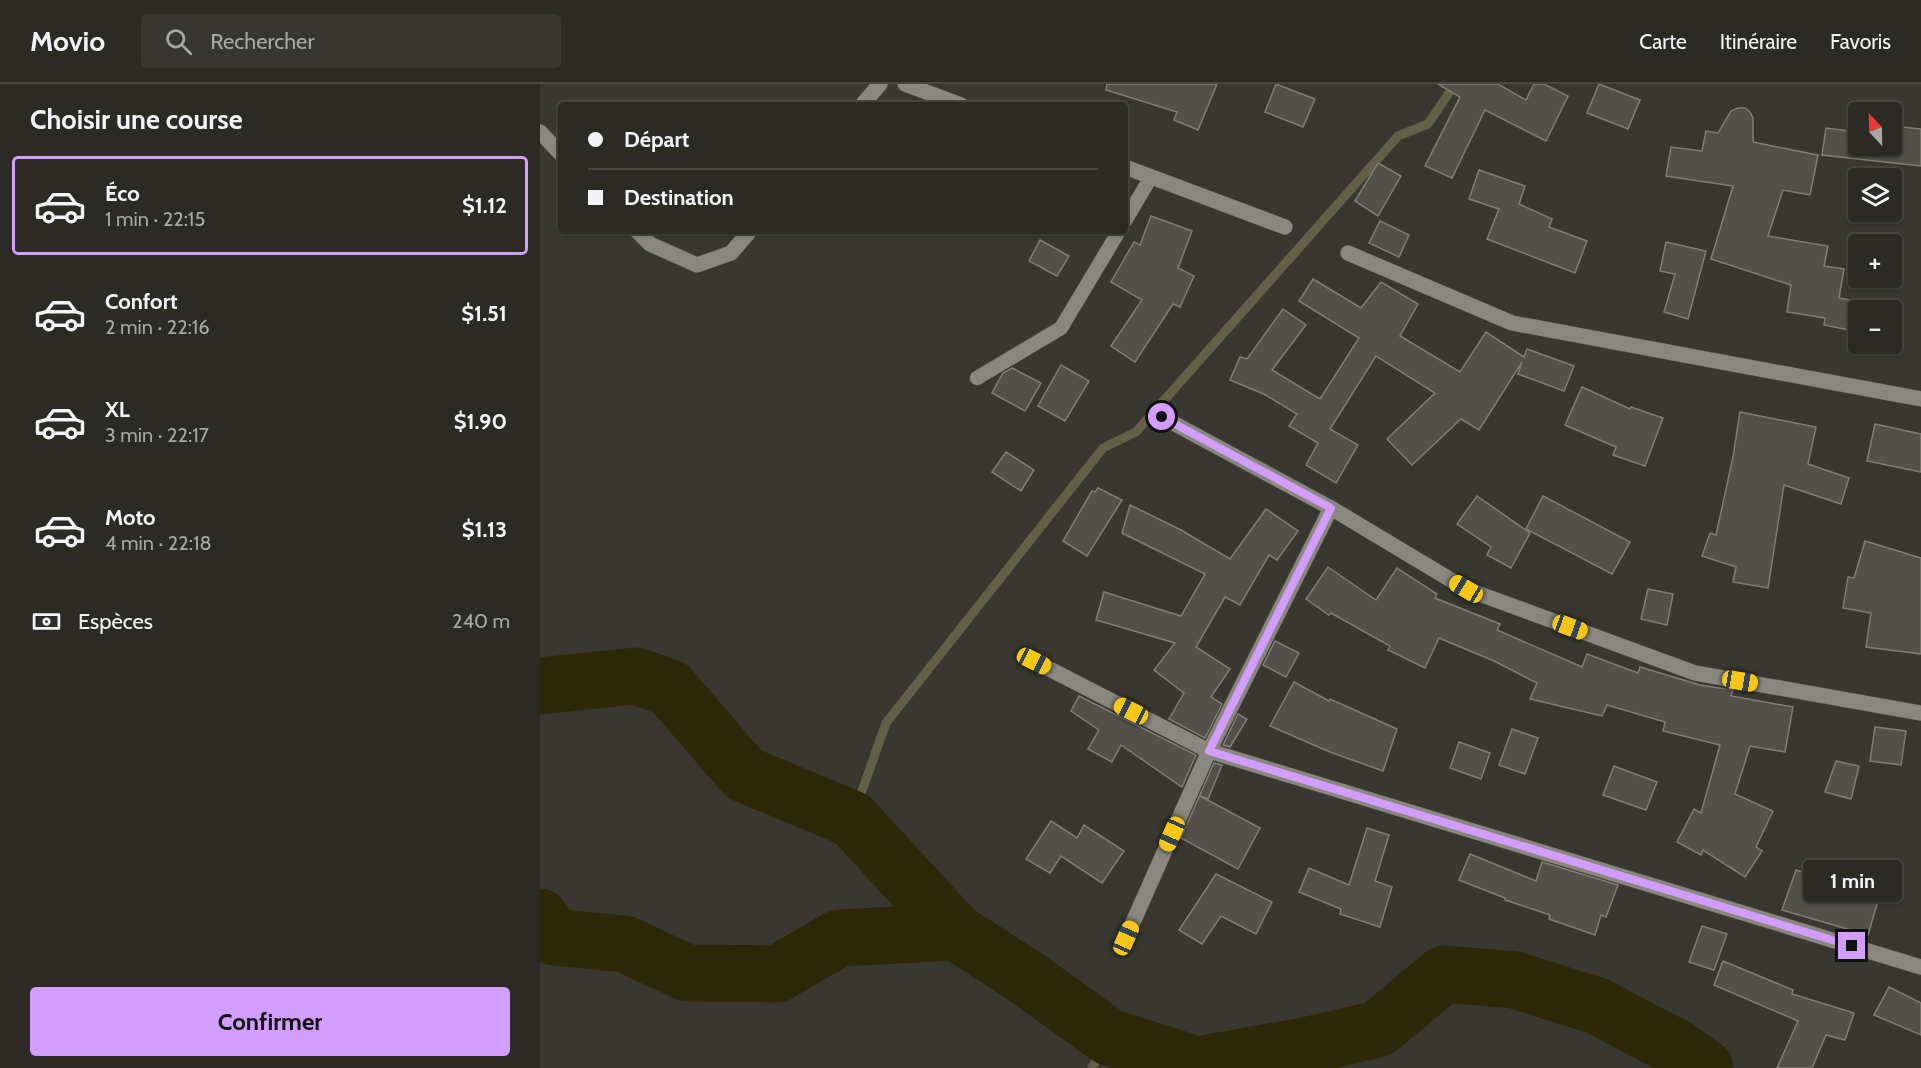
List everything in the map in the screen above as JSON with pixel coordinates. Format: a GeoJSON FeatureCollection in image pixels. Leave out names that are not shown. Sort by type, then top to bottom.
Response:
{"type":"FeatureCollection","features":[{"type":"Feature","properties":{"kind":"street"},"geometry":{"type":"LineString","coordinates":[[865,102],[880,84]]}},
{"type":"Feature","properties":{"kind":"street"},"geometry":{"type":"LineString","coordinates":[[905,84],[953,102]]}},
{"type":"Feature","properties":{"kind":"street"},"geometry":{"type":"LineString","coordinates":[[540,132],[558,151]]}},
{"type":"Feature","properties":{"kind":"street"},"geometry":{"type":"LineString","coordinates":[[1128,168],[1285,227]]}},
{"type":"Feature","properties":{"kind":"street"},"geometry":{"type":"LineString","coordinates":[[641,234],[650,244],[697,265],[731,253],[747,234]]}},
{"type":"Feature","properties":{"kind":"street"},"geometry":{"type":"LineString","coordinates":[[1348,253],[1512,323],[1921,399]]}},
{"type":"Feature","properties":{"kind":"street"},"geometry":{"type":"LineString","coordinates":[[1162,417],[1331,508],[1466,589],[1695,673],[1921,712]]}},
{"type":"Feature","properties":{"kind":"street"},"geometry":{"type":"LineString","coordinates":[[1126,938],[1209,751],[1331,508]]}},
{"type":"Feature","properties":{"kind":"street"},"geometry":{"type":"LineString","coordinates":[[1034,661],[1209,751],[1921,967]]}},
{"type":"Feature","properties":{"kind":"lane"},"geometry":{"type":"LineString","coordinates":[[1128,216],[1151,177]]}},
{"type":"Feature","properties":{"kind":"lane"},"geometry":{"type":"LineString","coordinates":[[977,378],[1061,328],[1117,234]]}},
{"type":"Feature","properties":{"kind":"building"},"geometry":{"type":"Polygon","coordinates":[[[1107,84],[1217,84],[1198,130],[1174,120],[1177,112],[1106,90],[1107,84]]]}},
{"type":"Feature","properties":{"kind":"building"},"geometry":{"type":"Polygon","coordinates":[[[1276,84],[1315,99],[1303,127],[1265,112],[1276,84]]]}},
{"type":"Feature","properties":{"kind":"building"},"geometry":{"type":"Polygon","coordinates":[[[1438,84],[1498,84],[1526,100],[1534,84],[1544,84],[1568,96],[1546,141],[1485,110],[1452,178],[1425,166],[1460,97],[1438,84]]]}},
{"type":"Feature","properties":{"kind":"building"},"geometry":{"type":"Polygon","coordinates":[[[1599,84],[1640,100],[1628,129],[1587,113],[1599,84]]]}},
{"type":"Feature","properties":{"kind":"building"},"geometry":{"type":"Polygon","coordinates":[[[1745,108],[1750,112],[1753,118],[1753,142],[1818,155],[1810,195],[1783,190],[1768,236],[1828,246],[1824,266],[1844,269],[1839,298],[1850,300],[1848,330],[1824,325],[1825,318],[1787,312],[1791,285],[1711,259],[1733,186],[1666,176],[1671,147],[1702,151],[1706,131],[1718,133],[1731,111],[1745,108]]]}},
{"type":"Feature","properties":{"kind":"building"},"geometry":{"type":"Polygon","coordinates":[[[1902,127],[1921,129],[1921,166],[1822,155],[1826,128],[1848,131],[1848,156],[1902,156],[1902,127]]]}},
{"type":"Feature","properties":{"kind":"building"},"geometry":{"type":"Polygon","coordinates":[[[1378,163],[1401,176],[1378,216],[1355,201],[1378,163]]]}},
{"type":"Feature","properties":{"kind":"building"},"geometry":{"type":"Polygon","coordinates":[[[1479,170],[1525,186],[1519,204],[1552,219],[1549,227],[1587,241],[1575,273],[1487,239],[1499,209],[1469,199],[1479,170]]]}},
{"type":"Feature","properties":{"kind":"building"},"geometry":{"type":"Polygon","coordinates":[[[1151,216],[1192,231],[1178,268],[1194,276],[1180,307],[1173,304],[1135,362],[1111,346],[1142,300],[1111,282],[1134,242],[1140,245],[1151,216]]]}},
{"type":"Feature","properties":{"kind":"building"},"geometry":{"type":"Polygon","coordinates":[[[1380,221],[1409,235],[1399,257],[1369,243],[1380,221]]]}},
{"type":"Feature","properties":{"kind":"building"},"geometry":{"type":"Polygon","coordinates":[[[1040,240],[1069,256],[1057,276],[1029,261],[1040,240]]]}},
{"type":"Feature","properties":{"kind":"building"},"geometry":{"type":"Polygon","coordinates":[[[1666,242],[1706,251],[1688,319],[1664,312],[1675,274],[1660,271],[1666,242]]]}},
{"type":"Feature","properties":{"kind":"building"},"geometry":{"type":"Polygon","coordinates":[[[1313,279],[1361,308],[1381,282],[1418,304],[1400,336],[1460,372],[1486,332],[1524,357],[1527,349],[1574,366],[1564,391],[1518,374],[1522,362],[1479,430],[1461,419],[1412,465],[1387,439],[1435,393],[1376,356],[1330,429],[1358,445],[1336,483],[1306,465],[1318,443],[1289,426],[1297,414],[1264,394],[1230,380],[1240,357],[1247,359],[1283,309],[1306,325],[1272,370],[1320,399],[1359,338],[1299,301],[1313,279]]]}},
{"type":"Feature","properties":{"kind":"building"},"geometry":{"type":"Polygon","coordinates":[[[1061,365],[1089,381],[1065,421],[1038,406],[1061,365]]]}},
{"type":"Feature","properties":{"kind":"building"},"geometry":{"type":"Polygon","coordinates":[[[1012,368],[1041,383],[1025,411],[992,393],[1003,373],[1012,368]]]}},
{"type":"Feature","properties":{"kind":"building"},"geometry":{"type":"Polygon","coordinates":[[[1582,387],[1630,409],[1631,407],[1663,418],[1645,466],[1613,455],[1616,447],[1565,425],[1582,387]]]}},
{"type":"Feature","properties":{"kind":"building"},"geometry":{"type":"Polygon","coordinates":[[[1740,412],[1816,427],[1808,464],[1849,478],[1841,504],[1784,485],[1768,588],[1733,582],[1736,567],[1702,556],[1710,533],[1716,535],[1740,412]]]}},
{"type":"Feature","properties":{"kind":"building"},"geometry":{"type":"Polygon","coordinates":[[[1875,424],[1921,434],[1921,472],[1867,461],[1875,424]]]}},
{"type":"Feature","properties":{"kind":"building"},"geometry":{"type":"Polygon","coordinates":[[[1006,452],[1034,470],[1021,491],[992,472],[1006,452]]]}},
{"type":"Feature","properties":{"kind":"building"},"geometry":{"type":"Polygon","coordinates":[[[1098,488],[1122,500],[1087,556],[1063,541],[1092,491],[1095,492],[1098,488]]]}},
{"type":"Feature","properties":{"kind":"building"},"geometry":{"type":"Polygon","coordinates":[[[1477,496],[1530,533],[1511,568],[1487,555],[1491,547],[1457,524],[1477,496]]]}},
{"type":"Feature","properties":{"kind":"building"},"geometry":{"type":"Polygon","coordinates":[[[1543,496],[1630,542],[1612,574],[1526,529],[1543,496]]]}},
{"type":"Feature","properties":{"kind":"building"},"geometry":{"type":"Polygon","coordinates":[[[1130,505],[1181,530],[1230,559],[1266,509],[1298,531],[1277,560],[1269,555],[1240,605],[1225,597],[1196,647],[1230,669],[1211,697],[1222,704],[1205,738],[1169,719],[1184,693],[1154,670],[1175,643],[1096,620],[1104,592],[1181,616],[1205,574],[1122,533],[1130,505]]]}},
{"type":"Feature","properties":{"kind":"building"},"geometry":{"type":"Polygon","coordinates":[[[1865,541],[1921,558],[1921,654],[1866,647],[1871,613],[1843,608],[1848,577],[1854,578],[1865,541]]]}},
{"type":"Feature","properties":{"kind":"building"},"geometry":{"type":"Polygon","coordinates":[[[1328,567],[1376,600],[1397,568],[1437,594],[1435,598],[1500,624],[1497,630],[1582,667],[1587,654],[1638,673],[1640,667],[1700,685],[1733,690],[1731,696],[1793,707],[1785,752],[1750,746],[1735,794],[1773,811],[1756,847],[1762,851],[1745,877],[1703,850],[1701,855],[1677,842],[1694,809],[1701,813],[1720,745],[1663,731],[1665,722],[1607,705],[1602,716],[1530,699],[1537,683],[1494,661],[1439,638],[1425,668],[1388,650],[1390,646],[1331,613],[1329,615],[1306,599],[1328,567]]]}},
{"type":"Feature","properties":{"kind":"building"},"geometry":{"type":"Polygon","coordinates":[[[1648,589],[1673,594],[1667,625],[1641,619],[1648,589]]]}},
{"type":"Feature","properties":{"kind":"building"},"geometry":{"type":"Polygon","coordinates":[[[1275,641],[1299,653],[1286,677],[1263,665],[1275,641]]]}},
{"type":"Feature","properties":{"kind":"building"},"geometry":{"type":"Polygon","coordinates":[[[1294,682],[1329,701],[1330,699],[1397,729],[1383,771],[1330,752],[1270,726],[1294,682]]]}},
{"type":"Feature","properties":{"kind":"building"},"geometry":{"type":"Polygon","coordinates":[[[1079,696],[1196,755],[1182,787],[1121,745],[1112,762],[1088,749],[1099,730],[1071,711],[1079,696]]]}},
{"type":"Feature","properties":{"kind":"building"},"geometry":{"type":"Polygon","coordinates":[[[1238,714],[1247,719],[1230,747],[1223,745],[1238,714]]]}},
{"type":"Feature","properties":{"kind":"building"},"geometry":{"type":"Polygon","coordinates":[[[1875,727],[1906,731],[1901,765],[1870,761],[1875,727]]]}},
{"type":"Feature","properties":{"kind":"building"},"geometry":{"type":"Polygon","coordinates":[[[1512,729],[1538,738],[1525,774],[1499,765],[1512,729]]]}},
{"type":"Feature","properties":{"kind":"building"},"geometry":{"type":"Polygon","coordinates":[[[1459,742],[1490,753],[1481,779],[1450,768],[1459,742]]]}},
{"type":"Feature","properties":{"kind":"building"},"geometry":{"type":"Polygon","coordinates":[[[1836,761],[1859,766],[1851,799],[1825,792],[1836,761]]]}},
{"type":"Feature","properties":{"kind":"building"},"geometry":{"type":"Polygon","coordinates":[[[1214,763],[1222,765],[1208,799],[1200,796],[1260,828],[1238,869],[1181,838],[1214,763]]]}},
{"type":"Feature","properties":{"kind":"building"},"geometry":{"type":"Polygon","coordinates":[[[1614,766],[1657,782],[1646,810],[1603,795],[1614,766]]]}},
{"type":"Feature","properties":{"kind":"building"},"geometry":{"type":"Polygon","coordinates":[[[1051,821],[1077,838],[1084,825],[1124,851],[1102,883],[1061,856],[1050,873],[1026,859],[1051,821]]]}},
{"type":"Feature","properties":{"kind":"building"},"geometry":{"type":"Polygon","coordinates":[[[1367,828],[1389,835],[1375,881],[1392,887],[1380,927],[1340,914],[1341,909],[1299,892],[1309,868],[1349,885],[1367,828]]]}},
{"type":"Feature","properties":{"kind":"building"},"geometry":{"type":"Polygon","coordinates":[[[1470,854],[1536,881],[1542,862],[1618,885],[1606,917],[1601,915],[1595,935],[1549,919],[1550,915],[1505,900],[1505,898],[1459,880],[1470,854]]]}},
{"type":"Feature","properties":{"kind":"building"},"geometry":{"type":"Polygon","coordinates":[[[1796,870],[1879,897],[1868,935],[1782,910],[1796,870]]]}},
{"type":"Feature","properties":{"kind":"building"},"geometry":{"type":"Polygon","coordinates":[[[1216,874],[1272,902],[1256,934],[1221,916],[1202,944],[1179,930],[1216,874]]]}},
{"type":"Feature","properties":{"kind":"building"},"geometry":{"type":"Polygon","coordinates":[[[1702,926],[1727,934],[1714,970],[1689,962],[1702,926]]]}},
{"type":"Feature","properties":{"kind":"building"},"geometry":{"type":"Polygon","coordinates":[[[1723,961],[1793,990],[1792,994],[1854,1013],[1845,1040],[1826,1035],[1812,1068],[1777,1068],[1798,1021],[1714,985],[1723,961]]]}},
{"type":"Feature","properties":{"kind":"building"},"geometry":{"type":"Polygon","coordinates":[[[1889,987],[1921,1003],[1921,1035],[1874,1015],[1889,987]]]}},
{"type":"Feature","properties":{"kind":"waterway"},"geometry":{"type":"LineString","coordinates":[[852,819],[886,723],[1103,448],[1136,432],[1398,136],[1428,124],[1455,84]]}},
{"type":"Feature","properties":{"kind":"waterway"},"geometry":{"type":"LineString","coordinates":[[540,686],[636,676],[670,688],[744,774],[852,819],[956,932]]}},
{"type":"Feature","properties":{"kind":"waterway"},"geometry":{"type":"LineString","coordinates":[[540,917],[553,937],[625,944],[687,973],[777,974],[839,938],[956,932],[1024,976],[1109,1037],[1197,1065],[1305,1046],[1378,1029],[1444,974],[1515,980],[1597,1006],[1677,1048],[1705,1068]]}},
{"type":"Feature","properties":{"kind":"waterway"},"geometry":{"type":"LineString","coordinates":[[1092,1068],[1109,1037]]}},
{"type":"Feature","properties":{"kind":"route"},"geometry":{"type":"LineString","coordinates":[[1162,417],[1331,508],[1209,751],[1852,946]]}}]}
